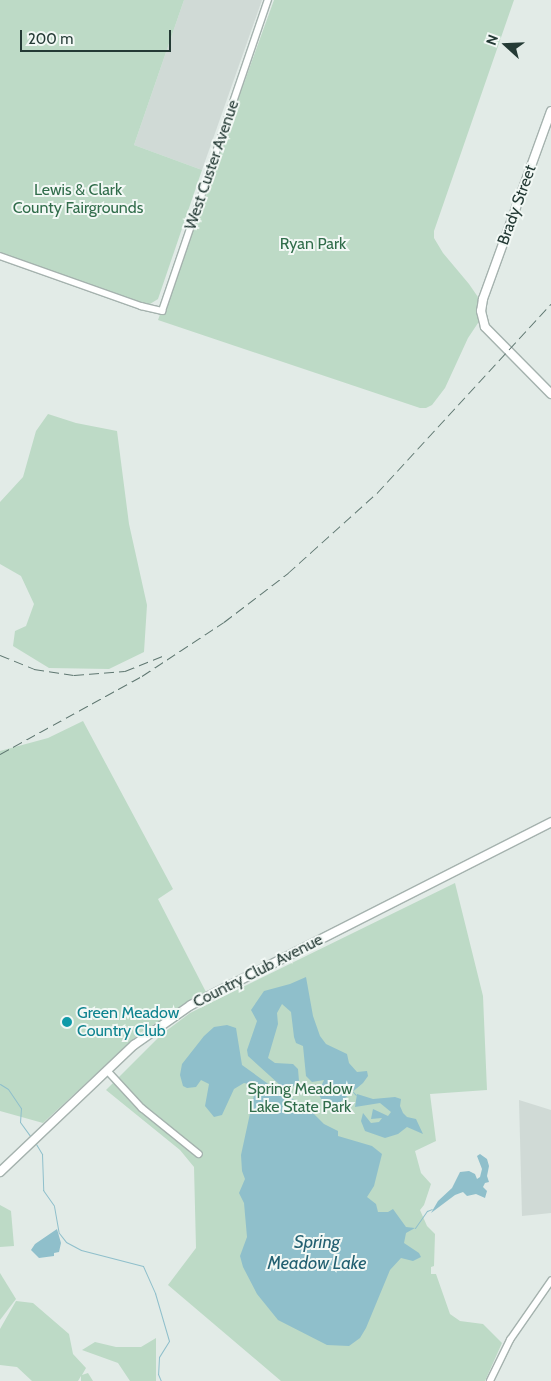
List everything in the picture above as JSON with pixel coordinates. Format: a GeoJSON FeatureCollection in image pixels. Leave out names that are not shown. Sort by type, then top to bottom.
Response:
{"type":"FeatureCollection","features":[{"type":"Feature","properties":{"kind":"street","name":"West Custer Avenue"},"geometry":{"type":"LineString","coordinates":[[0,256],[142,306],[162,311],[268,0]]}},
{"type":"Feature","properties":{"kind":"street","name":"Brady Street"},"geometry":{"type":"LineString","coordinates":[[551,111],[548,132],[483,299],[481,311],[485,328],[551,394]]}},
{"type":"Feature","properties":{"kind":"street","name":"Country Club Avenue"},"geometry":{"type":"LineString","coordinates":[[0,1172],[134,1045],[192,1005],[551,822]]}},
{"type":"Feature","properties":{"kind":"street"},"geometry":{"type":"LineString","coordinates":[[107,1070],[142,1108],[199,1154]]}},
{"type":"Feature","properties":{"kind":"street"},"geometry":{"type":"LineString","coordinates":[[490,1381],[510,1340],[551,1282]]}},
{"type":"Feature","properties":{"kind":"shaded area"},"geometry":{"type":"Polygon","coordinates":[[[184,0],[262,0],[202,170],[134,145],[184,0]]]}},
{"type":"Feature","properties":{"kind":"shaded area"},"geometry":{"type":"Polygon","coordinates":[[[519,1100],[551,1110],[551,1213],[522,1216],[519,1100]]]}},
{"type":"Feature","properties":{"kind":"green space","name":"Lewis & Clark County Fairgrounds"},"geometry":{"type":"Polygon","coordinates":[[[0,0],[184,0],[134,145],[202,170],[158,299],[150,304],[139,303],[0,255],[0,0]]]}},
{"type":"Feature","properties":{"kind":"green space","name":"Ryan Park"},"geometry":{"type":"Polygon","coordinates":[[[274,0],[514,0],[434,231],[434,238],[443,253],[480,300],[480,320],[468,338],[445,388],[432,405],[426,408],[420,408],[158,320],[274,0]]]}},
{"type":"Feature","properties":{"kind":"green space"},"geometry":{"type":"Polygon","coordinates":[[[48,414],[76,423],[117,431],[129,524],[147,605],[144,652],[109,669],[49,668],[13,646],[15,631],[26,626],[34,604],[21,576],[0,564],[0,502],[23,477],[36,431],[48,414]]]}},
{"type":"Feature","properties":{"kind":"green space","name":"Green Meadow Country Club"},"geometry":{"type":"Polygon","coordinates":[[[83,721],[173,889],[158,899],[206,992],[140,1033],[43,1123],[0,1111],[0,751],[48,738],[83,721]]]}},
{"type":"Feature","properties":{"kind":"green space","name":"Spring Meadow Lake State Park"},"geometry":{"type":"Polygon","coordinates":[[[455,883],[483,996],[487,1090],[430,1094],[436,1141],[415,1151],[421,1173],[431,1184],[424,1205],[420,1210],[427,1226],[435,1234],[434,1266],[431,1267],[431,1274],[436,1274],[450,1314],[460,1321],[483,1324],[502,1343],[485,1381],[281,1381],[168,1285],[196,1248],[194,1167],[180,1150],[106,1090],[162,1034],[190,1013],[455,883]]]}},
{"type":"Feature","properties":{"kind":"green space"},"geometry":{"type":"Polygon","coordinates":[[[0,1205],[11,1211],[14,1246],[0,1247],[0,1205]]]}},
{"type":"Feature","properties":{"kind":"green space"},"geometry":{"type":"Polygon","coordinates":[[[0,1273],[16,1299],[0,1320],[0,1273]]]}},
{"type":"Feature","properties":{"kind":"green space"},"geometry":{"type":"Polygon","coordinates":[[[16,1301],[33,1303],[69,1334],[73,1354],[86,1368],[82,1375],[88,1373],[93,1381],[81,1381],[81,1376],[78,1381],[32,1381],[17,1367],[0,1365],[0,1329],[16,1301]]]}},
{"type":"Feature","properties":{"kind":"green space"},"geometry":{"type":"Polygon","coordinates":[[[156,1338],[156,1381],[130,1381],[118,1363],[82,1350],[95,1342],[116,1347],[141,1347],[156,1338]]]}},
{"type":"Feature","properties":{"kind":"water","name":"Spring Meadow Lake"},"geometry":{"type":"Polygon","coordinates":[[[306,977],[313,1016],[320,1036],[326,1044],[347,1054],[349,1063],[357,1072],[367,1071],[368,1076],[363,1083],[337,1105],[325,1106],[318,1093],[324,1080],[312,1082],[306,1076],[303,1046],[296,1043],[291,1012],[282,1004],[277,1013],[278,1024],[268,1058],[275,1063],[293,1064],[298,1069],[299,1081],[286,1093],[288,1096],[312,1112],[324,1124],[338,1131],[338,1136],[372,1146],[382,1154],[374,1186],[367,1197],[376,1204],[378,1212],[388,1212],[393,1209],[406,1227],[415,1228],[406,1233],[404,1243],[419,1253],[421,1257],[413,1261],[401,1258],[390,1270],[366,1328],[360,1338],[349,1346],[327,1345],[278,1320],[257,1294],[243,1267],[240,1256],[247,1237],[244,1203],[239,1193],[245,1179],[242,1171],[241,1155],[254,1095],[253,1085],[244,1083],[234,1089],[222,1115],[214,1117],[205,1106],[209,1084],[201,1080],[196,1087],[187,1088],[183,1086],[180,1075],[182,1064],[204,1036],[214,1027],[227,1025],[236,1028],[242,1065],[278,1091],[280,1085],[248,1056],[247,1050],[257,1021],[251,1010],[264,991],[290,984],[306,977]]]}},
{"type":"Feature","properties":{"kind":"water"},"geometry":{"type":"Polygon","coordinates":[[[357,1094],[373,1099],[395,1097],[401,1099],[400,1106],[403,1113],[407,1117],[416,1119],[423,1134],[407,1127],[398,1134],[385,1138],[365,1131],[361,1121],[363,1113],[371,1123],[379,1122],[382,1118],[371,1119],[373,1109],[388,1116],[391,1112],[380,1103],[355,1107],[357,1094]]]}},
{"type":"Feature","properties":{"kind":"water"},"geometry":{"type":"Polygon","coordinates":[[[480,1154],[487,1159],[489,1166],[487,1176],[489,1182],[485,1183],[483,1187],[487,1191],[485,1198],[476,1194],[467,1196],[463,1192],[455,1195],[431,1213],[438,1201],[452,1188],[460,1172],[469,1171],[475,1174],[477,1179],[480,1177],[482,1169],[477,1156],[480,1154]]]}},
{"type":"Feature","properties":{"kind":"water"},"geometry":{"type":"Polygon","coordinates":[[[57,1229],[61,1243],[59,1252],[54,1253],[54,1256],[39,1258],[31,1250],[35,1244],[57,1229]]]}},
{"type":"Feature","properties":{"kind":"waterway"},"geometry":{"type":"LineString","coordinates":[[0,1084],[8,1089],[21,1108],[20,1122],[31,1137]]}},
{"type":"Feature","properties":{"kind":"waterway"},"geometry":{"type":"LineString","coordinates":[[353,1092],[356,1095]]}},
{"type":"Feature","properties":{"kind":"waterway"},"geometry":{"type":"LineString","coordinates":[[36,1144],[42,1154],[43,1190],[54,1206],[59,1233],[66,1242],[81,1250],[143,1266],[155,1293],[169,1341],[159,1357],[158,1374],[161,1381]]}},
{"type":"Feature","properties":{"kind":"waterway"},"geometry":{"type":"LineString","coordinates":[[415,1228],[427,1211],[432,1209]]}},
{"type":"Feature","properties":{"kind":"railway"},"geometry":{"type":"LineString","coordinates":[[0,754],[142,676],[224,622],[288,573],[377,493],[551,304]]}},
{"type":"Feature","properties":{"kind":"railway"},"geometry":{"type":"LineString","coordinates":[[0,655],[34,669],[74,675],[125,671],[165,655]]}},
{"type":"Feature","properties":{"kind":"place","name":"Green Meadow Country Club"},"geometry":{"type":"Point","coordinates":[67,1022]}}]}
